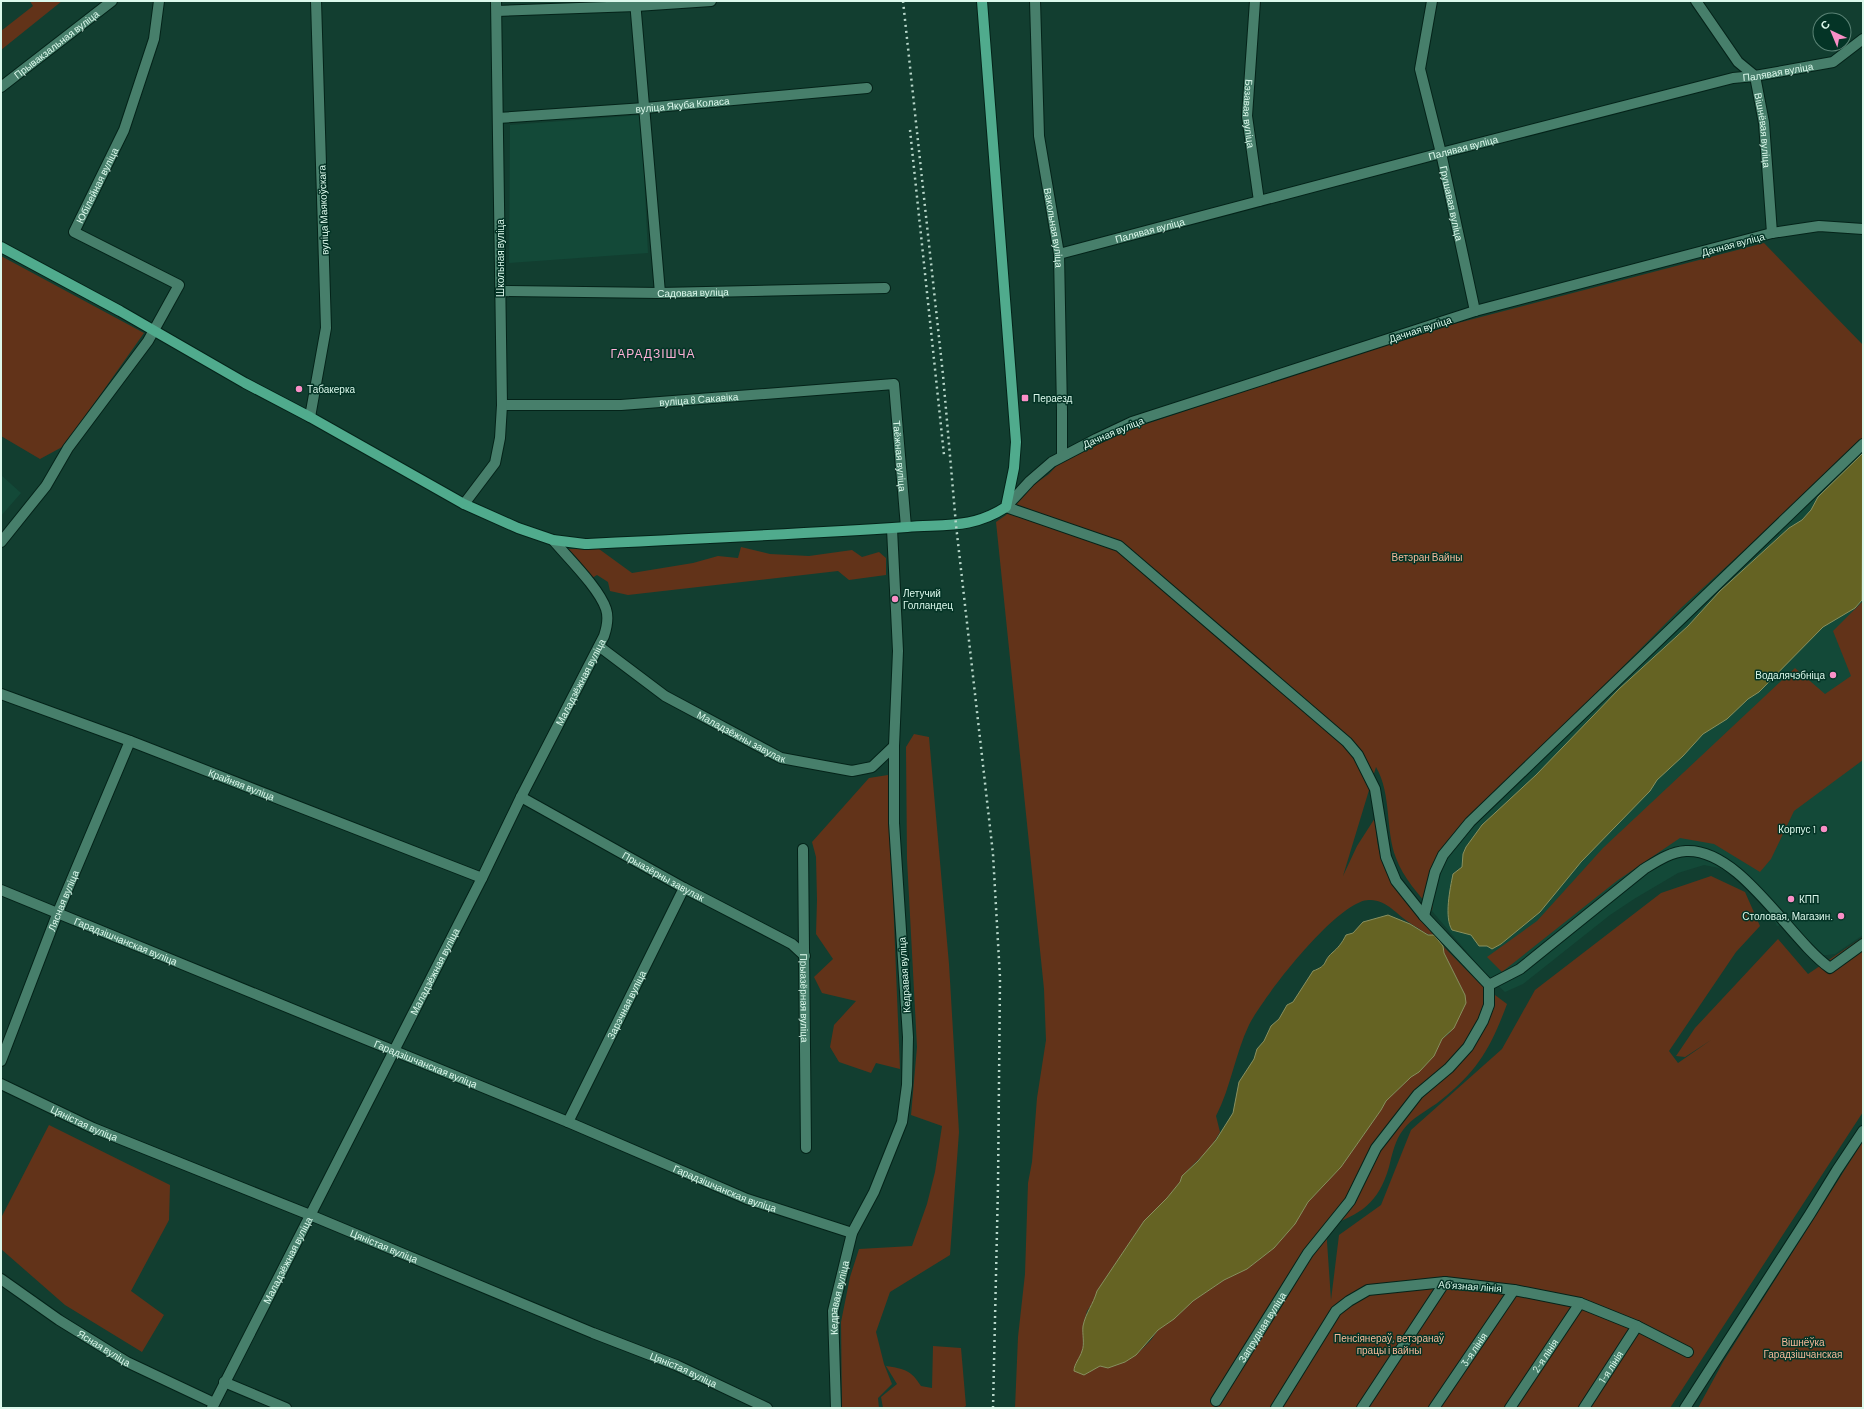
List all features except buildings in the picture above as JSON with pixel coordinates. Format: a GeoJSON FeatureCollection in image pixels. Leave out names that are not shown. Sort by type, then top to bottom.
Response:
{"type":"FeatureCollection","features":[{"type":"Feature","properties":{"kind":"main road"},"geometry":{"type":"LineString","coordinates":[[1,248],[155,330],[245,383],[310,417],[464,504],[518,528],[553,540],[585,544],[892,529],[956,525],[979,521],[992,516],[1006,507],[1014,468],[1016,442],[982,1]]}},
{"type":"Feature","properties":{"kind":"street","name":"Прывакзальная вуліца"},"geometry":{"type":"LineString","coordinates":[[1,88],[112,1]]}},
{"type":"Feature","properties":{"kind":"street","name":"Юбілейная вуліца"},"geometry":{"type":"LineString","coordinates":[[155,330],[179,285],[74,232],[124,130],[154,39],[159,1]]}},
{"type":"Feature","properties":{"kind":"street","name":"вуліца Маякоўскага"},"geometry":{"type":"LineString","coordinates":[[310,417],[326,328],[316,1]]}},
{"type":"Feature","properties":{"kind":"street"},"geometry":{"type":"LineString","coordinates":[[497,6],[711,1]]}},
{"type":"Feature","properties":{"kind":"street","name":"Вакольная вуліца"},"geometry":{"type":"LineString","coordinates":[[1035,1],[1039,136],[1059,254],[1062,456]]}},
{"type":"Feature","properties":{"kind":"street","name":"Бэзавая вуліца"},"geometry":{"type":"LineString","coordinates":[[1255,1],[1247,116],[1259,202]]}},
{"type":"Feature","properties":{"kind":"street","name":"Грушавая вуліца"},"geometry":{"type":"LineString","coordinates":[[1432,1],[1420,69],[1441,152],[1475,311]]}},
{"type":"Feature","properties":{"kind":"street"},"geometry":{"type":"LineString","coordinates":[[1696,1],[1738,62],[1755,76]]}},
{"type":"Feature","properties":{"kind":"street"},"geometry":{"type":"LineString","coordinates":[[635,3],[660,293]]}},
{"type":"Feature","properties":{"kind":"street","name":"Школьная вуліца"},"geometry":{"type":"LineString","coordinates":[[464,504],[495,463],[500,438],[502,405],[497,6]]}},
{"type":"Feature","properties":{"kind":"street","name":"Палявая вуліца"},"geometry":{"type":"LineString","coordinates":[[1059,254],[1259,202],[1441,152],[1733,78],[1755,76],[1833,62],[1863,39]]}},
{"type":"Feature","properties":{"kind":"street","name":"Вішнёвая вуліца"},"geometry":{"type":"LineString","coordinates":[[1755,76],[1764,123],[1772,233]]}},
{"type":"Feature","properties":{"kind":"street","name":"вуліца Якуба Коласа"},"geometry":{"type":"LineString","coordinates":[[498,118],[645,108],[867,88]]}},
{"type":"Feature","properties":{"kind":"street","name":"Дачная вуліца"},"geometry":{"type":"LineString","coordinates":[[1006,507],[1030,481],[1062,456],[1132,422],[1475,311],[1772,233],[1819,226],[1863,229]]}},
{"type":"Feature","properties":{"kind":"street","name":"Садовая вуліца"},"geometry":{"type":"LineString","coordinates":[[500,291],[660,293],[885,288]]}},
{"type":"Feature","properties":{"kind":"street"},"geometry":{"type":"LineString","coordinates":[[1,542],[46,486],[68,448],[155,330]]}},
{"type":"Feature","properties":{"kind":"street","name":"вуліца 8 Сакавіка"},"geometry":{"type":"LineString","coordinates":[[502,405],[621,405],[894,384]]}},
{"type":"Feature","properties":{"kind":"street","name":"Таёжная вуліца"},"geometry":{"type":"LineString","coordinates":[[894,384],[906,527]]}},
{"type":"Feature","properties":{"kind":"street"},"geometry":{"type":"LineString","coordinates":[[1424,916],[1435,872],[1443,855],[1470,822],[1863,444]]}},
{"type":"Feature","properties":{"kind":"street"},"geometry":{"type":"LineString","coordinates":[[1006,507],[1119,546],[1347,742],[1358,755],[1375,789],[1382,840],[1390,869],[1404,893],[1489,985],[1520,969],[1649,866],[1665,857],[1684,851],[1702,852],[1711,855],[1730,867],[1758,892],[1817,959],[1830,968],[1863,944]]}},
{"type":"Feature","properties":{"kind":"street","name":"Кедравая вуліца"},"geometry":{"type":"LineString","coordinates":[[836,1408],[833,1311],[852,1233],[874,1192],[902,1122],[907,1086],[908,1037],[894,823],[894,746],[898,651],[892,529]]}},
{"type":"Feature","properties":{"kind":"street","name":"Маладзёжная вуліца"},"geometry":{"type":"LineString","coordinates":[[213,1406],[482,878],[521,797],[600,647],[608,624],[606,610],[599,595],[553,540]]}},
{"type":"Feature","properties":{"kind":"street","name":"Маладзёжны завулак"},"geometry":{"type":"LineString","coordinates":[[600,647],[665,696],[781,758],[852,771],[872,767],[894,746]]}},
{"type":"Feature","properties":{"kind":"street","name":"Крайняя вуліца"},"geometry":{"type":"LineString","coordinates":[[1,694],[130,741],[482,878]]}},
{"type":"Feature","properties":{"kind":"street","name":"Лясная вуліца"},"geometry":{"type":"LineString","coordinates":[[1,1061],[58,912],[130,741]]}},
{"type":"Feature","properties":{"kind":"street","name":"Прыазёрны завулак"},"geometry":{"type":"LineString","coordinates":[[521,797],[684,888],[792,944],[805,956]]}},
{"type":"Feature","properties":{"kind":"street","name":"Прыазёрная вуліца"},"geometry":{"type":"LineString","coordinates":[[803,849],[806,1148]]}},
{"type":"Feature","properties":{"kind":"street","name":"Зарэчная вуліца"},"geometry":{"type":"LineString","coordinates":[[568,1122],[684,888]]}},
{"type":"Feature","properties":{"kind":"street","name":"Гарадзішчанская вуліца"},"geometry":{"type":"LineString","coordinates":[[1,890],[58,912],[568,1122],[747,1199],[852,1233]]}},
{"type":"Feature","properties":{"kind":"street","name":"Запрудная вуліца"},"geometry":{"type":"LineString","coordinates":[[1216,1401],[1308,1253],[1350,1200],[1376,1148],[1418,1094],[1449,1068],[1468,1047],[1489,1005],[1489,985]]}},
{"type":"Feature","properties":{"kind":"street","name":"Цяністая вуліца"},"geometry":{"type":"LineString","coordinates":[[1,1084],[93,1128],[310,1215],[585,1330],[676,1365],[767,1408]]}},
{"type":"Feature","properties":{"kind":"street"},"geometry":{"type":"LineString","coordinates":[[1685,1408],[1855,1141],[1863,1132]]}},
{"type":"Feature","properties":{"kind":"street","name":"Ясная вуліца"},"geometry":{"type":"LineString","coordinates":[[1,1279],[59,1320],[126,1362],[213,1406]]}},
{"type":"Feature","properties":{"kind":"street"},"geometry":{"type":"LineString","coordinates":[[1362,1408],[1445,1282]]}},
{"type":"Feature","properties":{"kind":"street","name":"Абʼязная лінія"},"geometry":{"type":"LineString","coordinates":[[1276,1408],[1336,1312],[1349,1301],[1368,1290],[1445,1282],[1514,1290],[1580,1303],[1637,1326],[1688,1352]]}},
{"type":"Feature","properties":{"kind":"street","name":"3-я лінія"},"geometry":{"type":"LineString","coordinates":[[1434,1408],[1514,1290]]}},
{"type":"Feature","properties":{"kind":"street","name":"2-я лінія"},"geometry":{"type":"LineString","coordinates":[[1510,1408],[1580,1303]]}},
{"type":"Feature","properties":{"kind":"street","name":"1-я лінія"},"geometry":{"type":"LineString","coordinates":[[1584,1408],[1637,1326]]}},
{"type":"Feature","properties":{"kind":"street"},"geometry":{"type":"LineString","coordinates":[[224,1382],[286,1408]]}},
{"type":"Feature","properties":{"kind":"shaded area"},"geometry":{"type":"Polygon","coordinates":[[[641,115],[648,253],[509,263],[510,125],[641,115]]]}},
{"type":"Feature","properties":{"kind":"shaded area"},"geometry":{"type":"Polygon","coordinates":[[[1863,439],[1863,935],[1835,954],[1819,956],[1790,924],[1777,926],[1772,914],[1739,878],[1719,868],[1704,865],[1678,873],[1634,899],[1610,915],[1523,984],[1505,992],[1484,972],[1432,911],[1434,893],[1443,857],[1535,755],[1681,608],[1811,489],[1863,439]]]}},
{"type":"Feature","properties":{"kind":"shaded area"},"geometry":{"type":"Polygon","coordinates":[[[1863,453],[1862,600],[1855,608],[1823,627],[1759,692],[1748,699],[1727,719],[1703,734],[1683,756],[1657,780],[1650,791],[1581,862],[1540,912],[1501,944],[1492,949],[1487,946],[1479,946],[1471,935],[1452,930],[1448,918],[1448,911],[1453,874],[1462,867],[1463,854],[1466,847],[1482,825],[1536,775],[1619,689],[1688,626],[1720,591],[1789,528],[1802,520],[1811,510],[1818,497],[1863,453]]]}},
{"type":"Feature","properties":{"kind":"shaded area"},"geometry":{"type":"Polygon","coordinates":[[[1,475],[21,493],[1,516],[1,475]]]}},
{"type":"Feature","properties":{"kind":"shaded area"},"geometry":{"type":"Polygon","coordinates":[[[1388,915],[1410,924],[1428,935],[1434,935],[1443,946],[1444,953],[1465,995],[1466,1003],[1454,1028],[1442,1039],[1434,1056],[1419,1072],[1411,1077],[1386,1101],[1341,1167],[1308,1202],[1295,1224],[1274,1248],[1247,1269],[1224,1280],[1193,1301],[1174,1319],[1158,1330],[1136,1355],[1125,1362],[1108,1368],[1100,1366],[1084,1375],[1074,1371],[1083,1348],[1084,1321],[1097,1291],[1144,1221],[1167,1198],[1180,1182],[1182,1176],[1198,1161],[1216,1140],[1233,1113],[1239,1082],[1254,1059],[1257,1049],[1264,1041],[1271,1026],[1279,1019],[1287,1005],[1293,1002],[1313,971],[1323,965],[1329,956],[1340,945],[1346,935],[1353,933],[1363,922],[1388,915]]]}},
{"type":"Feature","properties":{"kind":"green space"},"geometry":{"type":"Polygon","coordinates":[[[30,1],[62,1],[1,50],[1,31],[33,6],[30,1]]]}},
{"type":"Feature","properties":{"kind":"green space"},"geometry":{"type":"Polygon","coordinates":[[[1764,243],[1863,345],[1863,439],[1811,489],[1681,608],[1535,755],[1443,857],[1434,893],[1432,911],[1407,879],[1396,858],[1390,835],[1384,789],[1376,767],[1343,876],[1357,846],[1375,818],[1380,853],[1390,879],[1403,899],[1434,935],[1424,932],[1381,902],[1369,900],[1356,904],[1339,916],[1321,932],[1285,973],[1257,1012],[1244,1036],[1226,1094],[1216,1116],[1220,1132],[1211,1147],[1182,1176],[1180,1182],[1167,1198],[1144,1221],[1097,1291],[1094,1301],[1087,1311],[1083,1326],[1083,1349],[1080,1358],[1084,1375],[1100,1366],[1108,1368],[1125,1362],[1136,1355],[1151,1340],[1158,1330],[1174,1319],[1193,1301],[1224,1280],[1247,1269],[1274,1248],[1295,1224],[1308,1202],[1341,1167],[1386,1101],[1411,1077],[1419,1072],[1434,1056],[1442,1039],[1450,1033],[1465,995],[1444,953],[1443,946],[1479,983],[1507,1004],[1489,1046],[1465,1079],[1436,1104],[1411,1121],[1400,1134],[1394,1148],[1385,1180],[1373,1199],[1358,1212],[1326,1227],[1331,1300],[1339,1235],[1381,1205],[1411,1130],[1502,1049],[1535,990],[1661,893],[1711,876],[1745,892],[1760,926],[1736,952],[1669,1051],[1678,1063],[1711,1040],[1685,1057],[1676,1056],[1695,1028],[1778,939],[1808,974],[1863,937],[1863,1112],[1670,1408],[1015,1408],[1018,1337],[1025,1274],[1028,1183],[1032,1162],[1037,1098],[1046,1040],[1044,989],[996,522],[1006,515],[1029,488],[1049,474],[1060,462],[1119,433],[1427,331],[1764,243]]]}},
{"type":"Feature","properties":{"kind":"green space"},"geometry":{"type":"Polygon","coordinates":[[[1,256],[144,333],[64,446],[40,459],[1,436],[1,256]]]}},
{"type":"Feature","properties":{"kind":"green space"},"geometry":{"type":"Polygon","coordinates":[[[741,547],[770,554],[809,556],[852,550],[862,557],[879,552],[886,558],[886,575],[849,580],[838,571],[628,595],[610,591],[608,582],[597,575],[592,578],[568,549],[599,549],[632,573],[693,563],[718,556],[738,558],[741,547]]]}},
{"type":"Feature","properties":{"kind":"green space"},"geometry":{"type":"Polygon","coordinates":[[[1863,601],[1863,760],[1794,811],[1771,859],[1760,872],[1714,844],[1680,838],[1618,880],[1502,972],[1487,957],[1537,921],[1603,848],[1795,668],[1825,694],[1851,676],[1833,631],[1863,601]]]}},
{"type":"Feature","properties":{"kind":"green space"},"geometry":{"type":"Polygon","coordinates":[[[914,734],[929,737],[949,964],[959,1132],[950,1255],[890,1292],[876,1332],[884,1364],[892,1384],[878,1398],[879,1408],[842,1408],[841,1322],[850,1277],[859,1249],[912,1246],[927,1204],[935,1172],[942,1126],[911,1115],[917,1047],[907,859],[906,747],[914,734]]]}},
{"type":"Feature","properties":{"kind":"green space"},"geometry":{"type":"Polygon","coordinates":[[[888,775],[900,1069],[876,1063],[871,1073],[839,1062],[830,1047],[834,1025],[856,1001],[822,993],[814,977],[833,959],[816,934],[816,857],[812,842],[869,778],[888,775]]]}},
{"type":"Feature","properties":{"kind":"green space"},"geometry":{"type":"Polygon","coordinates":[[[49,1125],[170,1185],[169,1220],[131,1291],[164,1315],[142,1352],[65,1305],[1,1249],[1,1218],[49,1125]]]}},
{"type":"Feature","properties":{"kind":"green space","name":"Вішнёўка Гарадзішчанская"},"geometry":{"type":"Polygon","coordinates":[[[1863,1141],[1863,1408],[1698,1408],[1723,1362],[1863,1141]]]}},
{"type":"Feature","properties":{"kind":"green space"},"geometry":{"type":"Polygon","coordinates":[[[933,1346],[961,1348],[966,1406],[963,1408],[883,1408],[881,1397],[897,1384],[886,1366],[907,1371],[911,1373],[921,1386],[932,1388],[933,1346]]]}},
{"type":"Feature","properties":{"kind":"railway"},"geometry":{"type":"LineString","coordinates":[[903,1],[943,375],[956,525],[993,854],[1000,978],[998,1186],[993,1408]]}},
{"type":"Feature","properties":{"kind":"railway"},"geometry":{"type":"LineString","coordinates":[[910,130],[944,455]]}},
{"type":"Feature","properties":{"kind":"place","name":"Табакерка"},"geometry":{"type":"Point","coordinates":[299,389]}},
{"type":"Feature","properties":{"kind":"place","name":"Пераезд"},"geometry":{"type":"Point","coordinates":[1025,398]}},
{"type":"Feature","properties":{"kind":"place","name":"Летучий Голландец"},"geometry":{"type":"Point","coordinates":[895,599]}},
{"type":"Feature","properties":{"kind":"place","name":"Водалячэбніца"},"geometry":{"type":"Point","coordinates":[1833,675]}},
{"type":"Feature","properties":{"kind":"place","name":"Корпус 1"},"geometry":{"type":"Point","coordinates":[1824,829]}},
{"type":"Feature","properties":{"kind":"place","name":"КПП"},"geometry":{"type":"Point","coordinates":[1791,899]}},
{"type":"Feature","properties":{"kind":"place","name":"Столовая, Магазин."},"geometry":{"type":"Point","coordinates":[1841,916]}},
{"type":"Feature","properties":{"kind":"district","name":"ГАРАДЗІШЧА"},"geometry":{"type":"Point","coordinates":[653,354]}},
{"type":"Feature","properties":{"kind":"park label","name":"Ветэран Вайны"},"geometry":{"type":"Point","coordinates":[1427,557]}},
{"type":"Feature","properties":{"kind":"park label","name":"Пенсіянераў, ветэранаў працы і вайны"},"geometry":{"type":"Point","coordinates":[1389,1344]}}]}
